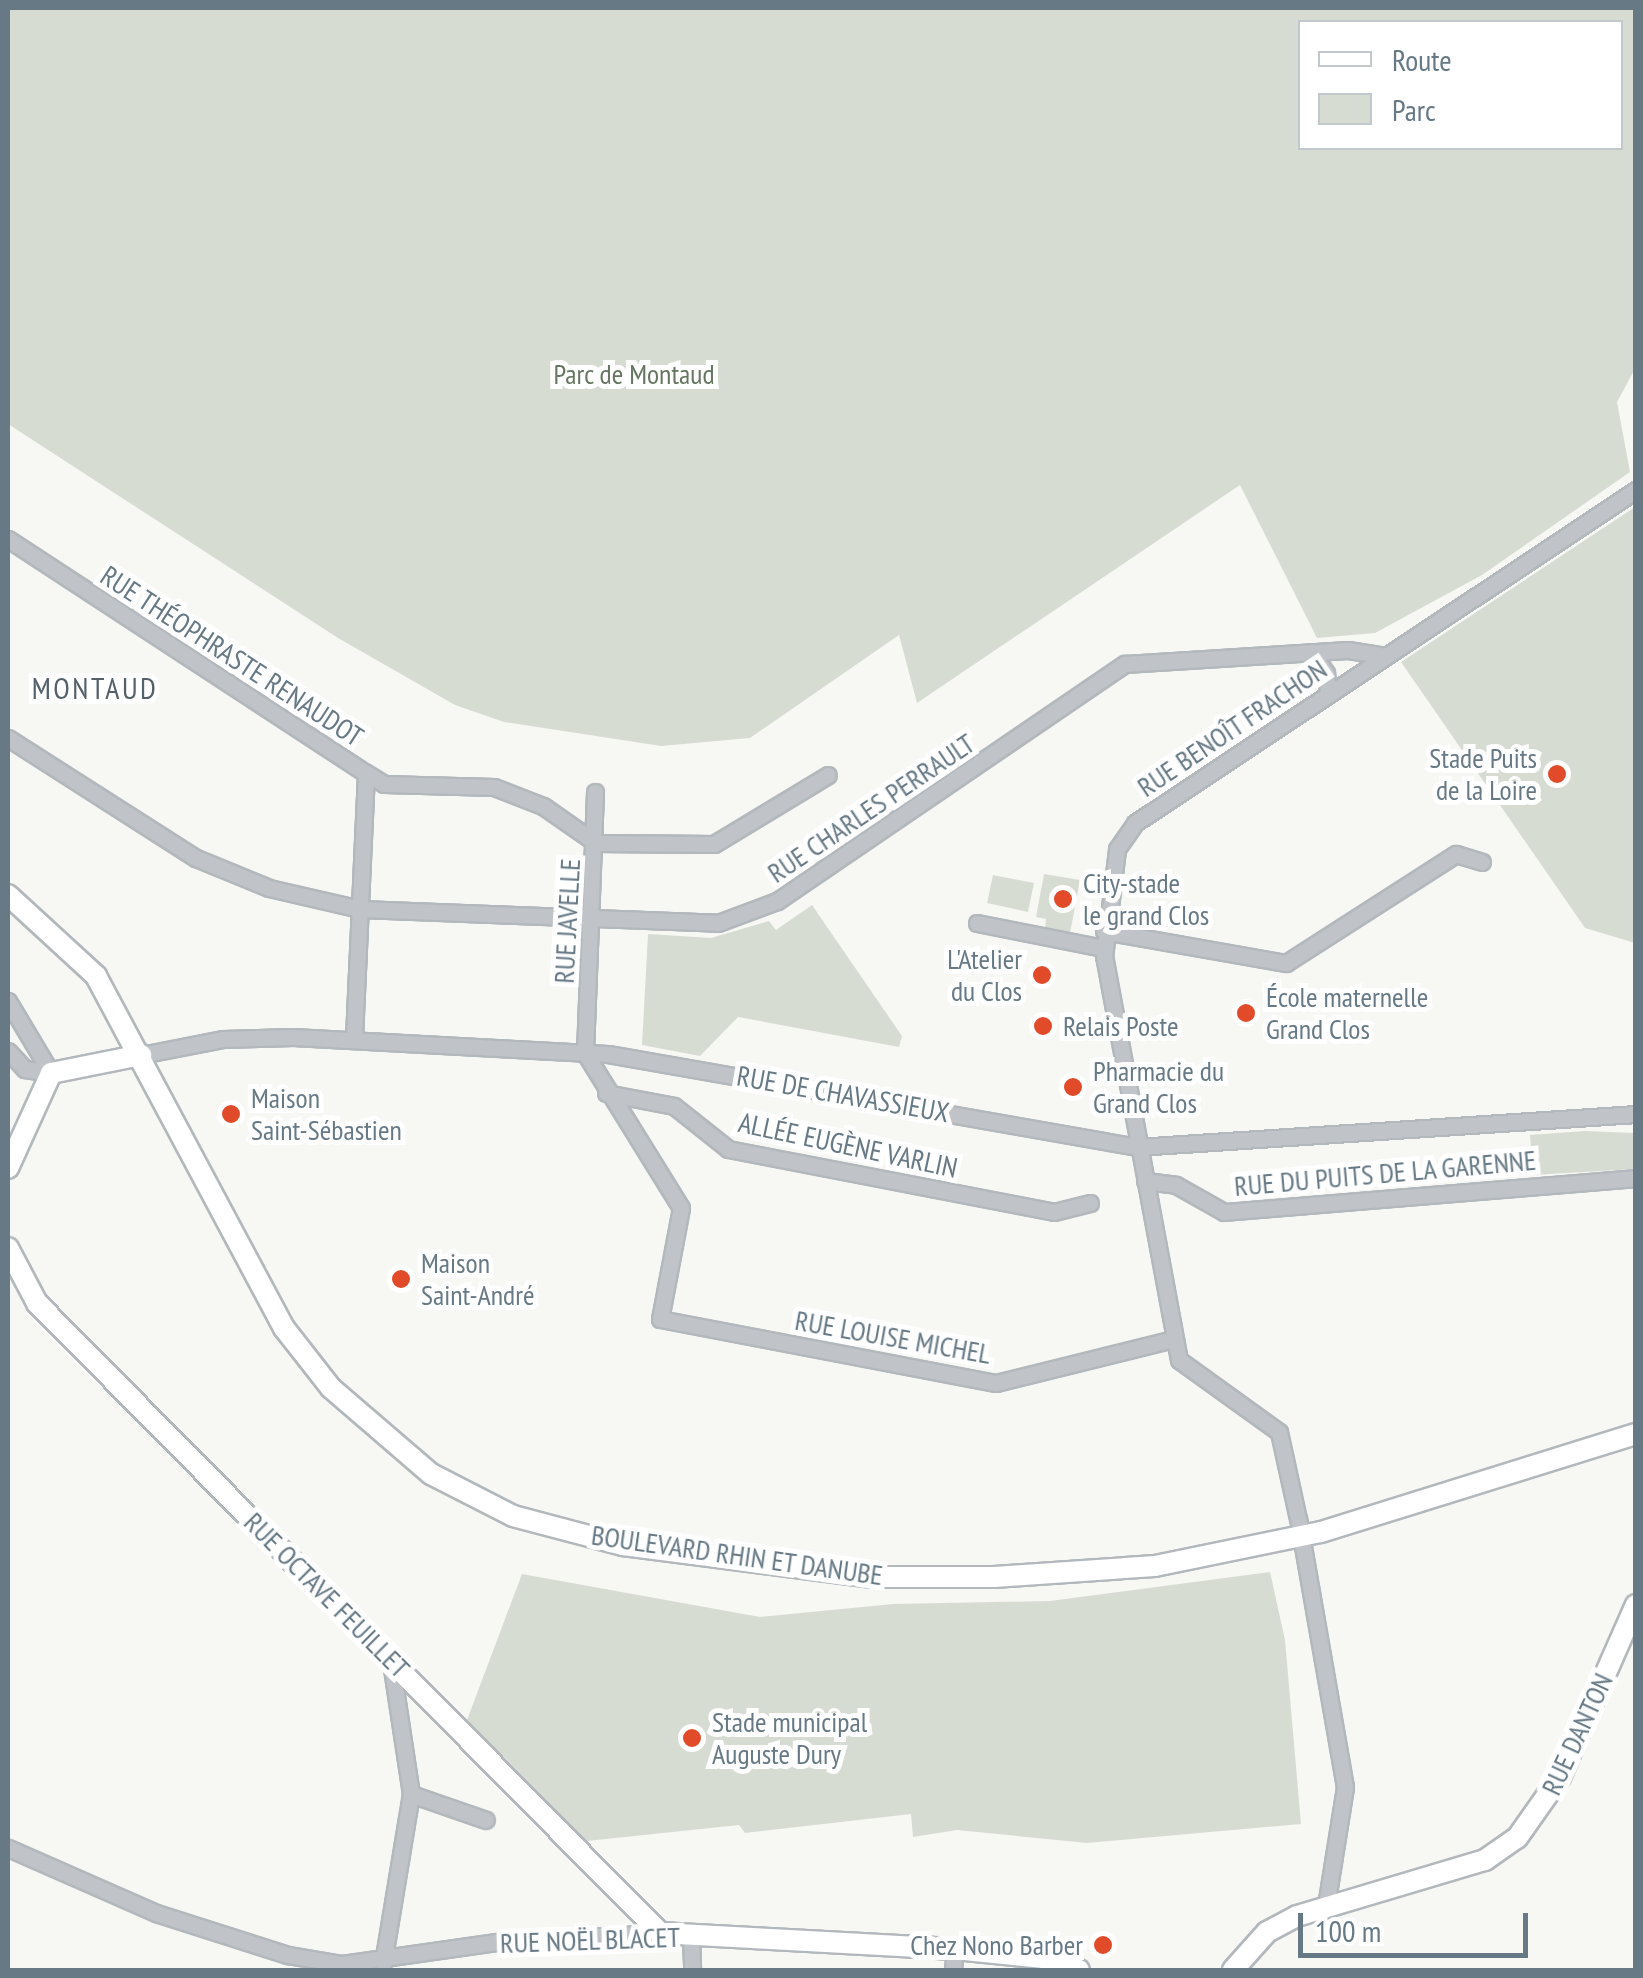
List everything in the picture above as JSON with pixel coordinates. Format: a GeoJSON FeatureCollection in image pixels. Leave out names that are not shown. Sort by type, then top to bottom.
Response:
{"type":"FeatureCollection","features":[{"type":"Feature","properties":{"kind":"street","name":"RUE BENOÎT FRACHON"},"geometry":{"type":"LineString","coordinates":[[1174,1339],[1103,948],[1124,834],[1328,693],[1636,490]]}},
{"type":"Feature","properties":{"kind":"street","name":"RUE THÉOPHRASTE RENAUDOT"},"geometry":{"type":"LineString","coordinates":[[8,540],[366,774],[354,1040]]}},
{"type":"Feature","properties":{"kind":"street","name":"RUE CHARLES PERRAULT"},"geometry":{"type":"LineString","coordinates":[[8,738],[227,874],[360,909],[718,924],[777,901],[1125,664],[1311,652],[1384,656]]}},
{"type":"Feature","properties":{"kind":"street"},"geometry":{"type":"LineString","coordinates":[[1311,652],[1326,673],[1328,693]]}},
{"type":"Feature","properties":{"kind":"street"},"geometry":{"type":"LineString","coordinates":[[366,774],[384,784],[494,787],[543,806],[596,843],[714,844],[828,775]]}},
{"type":"Feature","properties":{"kind":"street","name":"RUE JAVELLE"},"geometry":{"type":"LineString","coordinates":[[585,1053],[595,792]]}},
{"type":"Feature","properties":{"kind":"street"},"geometry":{"type":"LineString","coordinates":[[1104,930],[1286,963],[1456,854],[1482,862]]}},
{"type":"Feature","properties":{"kind":"street","name":"BOULEVARD RHIN ET DANUBE"},"geometry":{"type":"LineString","coordinates":[[8,895],[96,976],[142,1055],[284,1328],[331,1388],[432,1474],[512,1516],[622,1545],[873,1577],[994,1577],[1155,1566],[1300,1537],[1636,1434]]}},
{"type":"Feature","properties":{"kind":"street"},"geometry":{"type":"LineString","coordinates":[[977,922],[1103,948]]}},
{"type":"Feature","properties":{"kind":"street"},"geometry":{"type":"LineString","coordinates":[[8,1000],[51,1073]]}},
{"type":"Feature","properties":{"kind":"street","name":"RUE DE CHAVASSIEUX"},"geometry":{"type":"LineString","coordinates":[[51,1073],[223,1039],[354,1040],[585,1053],[670,1062],[1137,1147],[1636,1114]]}},
{"type":"Feature","properties":{"kind":"street"},"geometry":{"type":"LineString","coordinates":[[585,1053],[606,1093]]}},
{"type":"Feature","properties":{"kind":"street"},"geometry":{"type":"LineString","coordinates":[[11,1060],[51,1073]]}},
{"type":"Feature","properties":{"kind":"street"},"geometry":{"type":"LineString","coordinates":[[8,1168],[51,1073]]}},
{"type":"Feature","properties":{"kind":"street","name":"ALLÉE EUGÈNE VARLIN"},"geometry":{"type":"LineString","coordinates":[[606,1093],[674,1106],[728,1150],[1054,1212],[1090,1203]]}},
{"type":"Feature","properties":{"kind":"street","name":"RUE LOUISE MICHEL"},"geometry":{"type":"LineString","coordinates":[[606,1093],[681,1208],[660,1319],[996,1383],[1174,1339]]}},
{"type":"Feature","properties":{"kind":"street","name":"RUE DU PUITS DE LA GARENNE"},"geometry":{"type":"LineString","coordinates":[[1145,1181],[1176,1184],[1224,1212],[1636,1178]]}},
{"type":"Feature","properties":{"kind":"street","name":"RUE OCTAVE FEUILLET"},"geometry":{"type":"LineString","coordinates":[[8,1248],[13,1283],[660,1932]]}},
{"type":"Feature","properties":{"kind":"street"},"geometry":{"type":"LineString","coordinates":[[1174,1339],[1180,1360],[1278,1432],[1345,1788],[1326,1906]]}},
{"type":"Feature","properties":{"kind":"street","name":"RUE DANTON"},"geometry":{"type":"LineString","coordinates":[[1233,1970],[1267,1932],[1326,1906],[1485,1860],[1517,1838],[1560,1777],[1636,1605]]}},
{"type":"Feature","properties":{"kind":"street"},"geometry":{"type":"LineString","coordinates":[[383,1963],[411,1794],[390,1660]]}},
{"type":"Feature","properties":{"kind":"street"},"geometry":{"type":"LineString","coordinates":[[411,1794],[486,1820]]}},
{"type":"Feature","properties":{"kind":"street","name":"RUE NOËL BLACET"},"geometry":{"type":"LineString","coordinates":[[8,1848],[285,1963],[383,1963],[503,1941],[660,1932],[954,1960],[1044,1958],[1079,1970]]}},
{"type":"Feature","properties":{"kind":"street"},"geometry":{"type":"LineString","coordinates":[[691,1936],[692,1970]]}},
{"type":"Feature","properties":{"kind":"green space","name":"Parc de Montaud"},"geometry":{"type":"Polygon","coordinates":[[[8,8],[1635,8],[1636,367],[1617,402],[1630,472],[1482,575],[1375,633],[1317,638],[1240,485],[917,703],[899,635],[750,738],[661,746],[504,722],[455,705],[338,638],[8,424],[8,8]]]}},
{"type":"Feature","properties":{"kind":"green space","name":"Stade Puits de la Loire"},"geometry":{"type":"Polygon","coordinates":[[[1635,507],[1635,943],[1585,928],[1401,662],[1635,507]]]}},
{"type":"Feature","properties":{"kind":"green space","name":"City-stade le grand Clos"},"geometry":{"type":"Polygon","coordinates":[[[1044,874],[1080,880],[1070,933],[1045,928],[1046,919],[1036,917],[1044,874]]]}},
{"type":"Feature","properties":{"kind":"green space"},"geometry":{"type":"Polygon","coordinates":[[[993,875],[1034,883],[1028,912],[987,903],[993,875]]]}},
{"type":"Feature","properties":{"kind":"green space"},"geometry":{"type":"Polygon","coordinates":[[[812,905],[902,1036],[899,1047],[738,1017],[700,1056],[642,1045],[648,934],[711,938],[769,921],[776,930],[812,905]]]}},
{"type":"Feature","properties":{"kind":"green space"},"geometry":{"type":"Polygon","coordinates":[[[1635,1133],[1635,1169],[1533,1175],[1530,1135],[1635,1133]]]}},
{"type":"Feature","properties":{"kind":"green space"},"geometry":{"type":"Polygon","coordinates":[[[1270,1572],[1285,1640],[1301,1824],[1087,1843],[957,1830],[913,1837],[911,1814],[745,1833],[739,1825],[587,1841],[467,1720],[522,1574],[760,1617],[893,1604],[1050,1601],[1270,1572]]]}},
{"type":"Feature","properties":{"kind":"place","name":"Stade Puits de la Loire"},"geometry":{"type":"Point","coordinates":[1557,774]}},
{"type":"Feature","properties":{"kind":"place","name":"City-stade le grand Clos"},"geometry":{"type":"Point","coordinates":[1063,899]}},
{"type":"Feature","properties":{"kind":"place","name":"L'Atelier du Clos"},"geometry":{"type":"Point","coordinates":[1042,975]}},
{"type":"Feature","properties":{"kind":"place","name":"École maternelle Grand Clos"},"geometry":{"type":"Point","coordinates":[1246,1013]}},
{"type":"Feature","properties":{"kind":"place","name":"Relais Poste"},"geometry":{"type":"Point","coordinates":[1043,1026]}},
{"type":"Feature","properties":{"kind":"place","name":"Pharmacie du Grand Clos"},"geometry":{"type":"Point","coordinates":[1073,1087]}},
{"type":"Feature","properties":{"kind":"place","name":"Maison Saint-Sébastien"},"geometry":{"type":"Point","coordinates":[231,1114]}},
{"type":"Feature","properties":{"kind":"place","name":"Maison Saint-André"},"geometry":{"type":"Point","coordinates":[401,1279]}},
{"type":"Feature","properties":{"kind":"place","name":"Stade municipal Auguste Dury"},"geometry":{"type":"Point","coordinates":[692,1738]}},
{"type":"Feature","properties":{"kind":"place","name":"Chez Nono Barber"},"geometry":{"type":"Point","coordinates":[1103,1945]}},
{"type":"Feature","properties":{"kind":"district","name":"MONTAUD"},"geometry":{"type":"Point","coordinates":[95,688]}}]}
